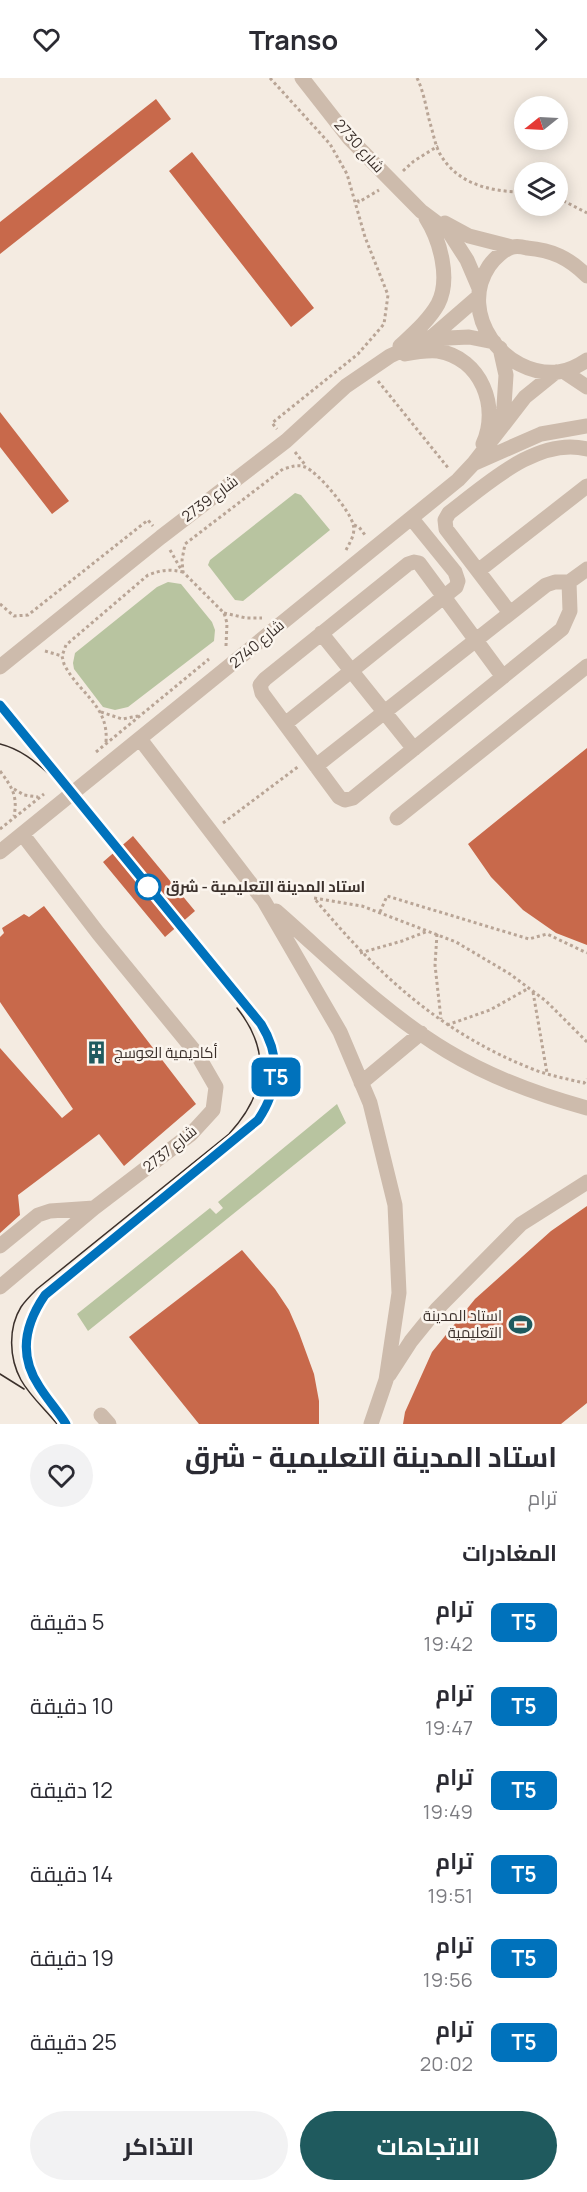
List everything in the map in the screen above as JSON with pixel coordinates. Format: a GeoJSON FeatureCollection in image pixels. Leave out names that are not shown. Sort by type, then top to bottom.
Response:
{"type":"FeatureCollection","features":[{"type":"Feature","properties":{"kind":"street","name":"شارع 2730"},"geometry":{"type":"LineString","coordinates":[[302,78],[349,138],[421,211],[449,232],[467,260],[478,292],[480,318],[484,329],[497,345]]}},
{"type":"Feature","properties":{"kind":"street","name":"شارع 2730"},"geometry":{"type":"LineString","coordinates":[[421,211],[469,236],[512,247],[537,248],[560,254],[587,276]]}},
{"type":"Feature","properties":{"kind":"street"},"geometry":{"type":"LineString","coordinates":[[390,356],[427,320],[439,302],[443,278],[442,254],[434,231],[421,211]]}},
{"type":"Feature","properties":{"kind":"street"},"geometry":{"type":"LineString","coordinates":[[478,292],[484,273],[493,260],[512,247]]}},
{"type":"Feature","properties":{"kind":"street","name":"شارع 2739"},"geometry":{"type":"LineString","coordinates":[[2,661],[286,441],[346,386],[390,356],[442,328],[478,292]]}},
{"type":"Feature","properties":{"kind":"street","name":"شارع 2739"},"geometry":{"type":"LineString","coordinates":[[424,339],[469,337],[497,345]]}},
{"type":"Feature","properties":{"kind":"street"},"geometry":{"type":"LineString","coordinates":[[497,345],[516,363],[529,369],[560,372],[587,387]]}},
{"type":"Feature","properties":{"kind":"street"},"geometry":{"type":"LineString","coordinates":[[497,345],[506,375],[502,425]]}},
{"type":"Feature","properties":{"kind":"street"},"geometry":{"type":"LineString","coordinates":[[390,356],[438,351],[460,360],[478,374],[488,396],[490,419],[487,435],[473,464]]}},
{"type":"Feature","properties":{"kind":"street","name":"شارع 2740"},"geometry":{"type":"LineString","coordinates":[[0,852],[458,480],[525,396],[560,372],[587,360]]}},
{"type":"Feature","properties":{"kind":"street"},"geometry":{"type":"LineString","coordinates":[[473,464],[541,434],[587,426]]}},
{"type":"Feature","properties":{"kind":"street"},"geometry":{"type":"LineString","coordinates":[[510,613],[446,529],[445,520],[449,513],[514,464],[528,457],[558,448],[587,449]]}},
{"type":"Feature","properties":{"kind":"street"},"geometry":{"type":"LineString","coordinates":[[478,571],[587,486]]}},
{"type":"Feature","properties":{"kind":"street"},"geometry":{"type":"LineString","coordinates":[[285,724],[456,588],[458,581],[454,572],[412,519]]}},
{"type":"Feature","properties":{"kind":"street"},"geometry":{"type":"LineString","coordinates":[[503,677],[419,563],[414,562],[408,564],[321,633],[260,685],[262,693],[339,797],[345,800],[353,798],[414,749],[503,677],[562,629],[570,611],[569,582]]}},
{"type":"Feature","properties":{"kind":"street"},"geometry":{"type":"LineString","coordinates":[[313,762],[384,712],[546,585],[555,582],[569,582],[587,569]]}},
{"type":"Feature","properties":{"kind":"street"},"geometry":{"type":"LineString","coordinates":[[321,633],[414,749]]}},
{"type":"Feature","properties":{"kind":"street"},"geometry":{"type":"LineString","coordinates":[[397,818],[587,666]]}},
{"type":"Feature","properties":{"kind":"street"},"geometry":{"type":"LineString","coordinates":[[140,739],[264,901],[340,1032],[370,1103],[395,1205],[399,1293],[386,1380],[370,1424]]}},
{"type":"Feature","properties":{"kind":"street","name":"شارع 2737"},"geometry":{"type":"LineString","coordinates":[[0,1287],[94,1208],[191,1134],[213,1110],[216,1087],[197,1054],[98,933],[23,835]]}},
{"type":"Feature","properties":{"kind":"street"},"geometry":{"type":"LineString","coordinates":[[264,901],[387,1009],[447,1051],[498,1077],[552,1099],[587,1108]]}},
{"type":"Feature","properties":{"kind":"street"},"geometry":{"type":"LineString","coordinates":[[361,1083],[421,1033]]}},
{"type":"Feature","properties":{"kind":"street"},"geometry":{"type":"LineString","coordinates":[[386,1380],[411,1341],[437,1309],[521,1224],[587,1182]]}},
{"type":"Feature","properties":{"kind":"street"},"geometry":{"type":"LineString","coordinates":[[0,1246],[38,1215],[50,1211],[94,1208]]}},
{"type":"Feature","properties":{"kind":"path"},"geometry":{"type":"LineString","coordinates":[[270,78],[330,144],[347,174],[356,200],[364,237],[388,296],[384,324],[358,354],[272,423],[349,515],[354,525],[353,536],[345,551]]}},
{"type":"Feature","properties":{"kind":"path"},"geometry":{"type":"LineString","coordinates":[[417,78],[440,154],[457,174],[477,186],[501,192],[514,192]]}},
{"type":"Feature","properties":{"kind":"path"},"geometry":{"type":"LineString","coordinates":[[568,203],[587,213]]}},
{"type":"Feature","properties":{"kind":"path"},"geometry":{"type":"LineString","coordinates":[[369,369],[458,480]]}},
{"type":"Feature","properties":{"kind":"path"},"geometry":{"type":"LineString","coordinates":[[183,572],[182,560],[185,544],[283,469],[296,465],[307,467]]}},
{"type":"Feature","properties":{"kind":"path"},"geometry":{"type":"LineString","coordinates":[[0,605],[14,616],[28,615],[148,520],[183,572],[224,614],[226,646]]}},
{"type":"Feature","properties":{"kind":"path"},"geometry":{"type":"LineString","coordinates":[[106,743],[107,729],[100,712],[67,671],[62,656],[66,645],[148,575],[160,570],[172,569],[183,572]]}},
{"type":"Feature","properties":{"kind":"path"},"geometry":{"type":"LineString","coordinates":[[224,614],[262,618]]}},
{"type":"Feature","properties":{"kind":"path"},"geometry":{"type":"LineString","coordinates":[[100,712],[122,719],[139,716]]}},
{"type":"Feature","properties":{"kind":"path"},"geometry":{"type":"LineString","coordinates":[[212,831],[313,762]]}},
{"type":"Feature","properties":{"kind":"path"},"geometry":{"type":"LineString","coordinates":[[0,771],[14,789],[24,795],[40,797]]}},
{"type":"Feature","properties":{"kind":"path"},"geometry":{"type":"LineString","coordinates":[[13,818],[16,799],[14,789]]}},
{"type":"Feature","properties":{"kind":"path"},"geometry":{"type":"LineString","coordinates":[[0,829],[48,790]]}},
{"type":"Feature","properties":{"kind":"path"},"geometry":{"type":"LineString","coordinates":[[380,912],[387,896],[529,939],[547,934],[587,954]]}},
{"type":"Feature","properties":{"kind":"path"},"geometry":{"type":"LineString","coordinates":[[587,1042],[531,990],[510,974],[465,947],[430,931],[362,906],[314,898],[360,953],[401,990],[447,1025],[490,1050],[547,1073],[584,1083],[587,1079]]}},
{"type":"Feature","properties":{"kind":"path"},"geometry":{"type":"LineString","coordinates":[[360,953],[430,931]]}},
{"type":"Feature","properties":{"kind":"path"},"geometry":{"type":"LineString","coordinates":[[437,934],[435,965],[441,1021]]}},
{"type":"Feature","properties":{"kind":"path"},"geometry":{"type":"LineString","coordinates":[[447,1025],[490,1010],[531,990]]}},
{"type":"Feature","properties":{"kind":"path"},"geometry":{"type":"LineString","coordinates":[[531,990],[547,1073]]}},
{"type":"Feature","properties":{"kind":"green space"},"geometry":{"type":"Polygon","coordinates":[[[295,493],[301,495],[330,530],[243,601],[235,600],[208,565],[210,560],[295,493]]]}},
{"type":"Feature","properties":{"kind":"green space"},"geometry":{"type":"Polygon","coordinates":[[[168,582],[181,584],[212,622],[215,630],[214,641],[128,707],[115,710],[103,707],[74,669],[75,653],[157,587],[168,582]]]}},
{"type":"Feature","properties":{"kind":"green space"},"geometry":{"type":"Polygon","coordinates":[[[337,1104],[346,1123],[88,1331],[77,1314],[210,1208],[216,1214],[223,1208],[218,1202],[337,1104]]]}},
{"type":"Feature","properties":{"kind":"building"},"geometry":{"type":"Polygon","coordinates":[[[156,99],[171,119],[0,254],[0,222],[156,99]]]}},
{"type":"Feature","properties":{"kind":"building"},"geometry":{"type":"Polygon","coordinates":[[[192,152],[314,308],[291,327],[169,171],[192,152]]]}},
{"type":"Feature","properties":{"kind":"building"},"geometry":{"type":"Polygon","coordinates":[[[0,412],[69,501],[52,514],[0,447],[0,412]]]}},
{"type":"Feature","properties":{"kind":"building"},"geometry":{"type":"Polygon","coordinates":[[[587,748],[587,945],[556,933],[523,910],[491,877],[468,844],[587,748]]]}},
{"type":"Feature","properties":{"kind":"building"},"geometry":{"type":"Polygon","coordinates":[[[133,836],[195,911],[165,937],[103,862],[133,836]]]}},
{"type":"Feature","properties":{"kind":"building","name":"أكاديمية العوسج"},"geometry":{"type":"Polygon","coordinates":[[[44,906],[196,1104],[124,1166],[99,1134],[18,1195],[20,1215],[0,1233],[0,1048],[62,1118],[73,1109],[0,1002],[0,937],[4,933],[2,928],[24,914],[29,917],[44,906]]]}},
{"type":"Feature","properties":{"kind":"building","name":"استاد المدينة التعليمية"},"geometry":{"type":"Polygon","coordinates":[[[587,1206],[587,1403],[561,1424],[403,1424],[405,1412],[432,1352],[475,1299],[551,1231],[587,1206]]]}},
{"type":"Feature","properties":{"kind":"building"},"geometry":{"type":"Polygon","coordinates":[[[242,1250],[275,1289],[289,1310],[314,1374],[319,1401],[319,1424],[199,1424],[129,1337],[242,1250]]]}},
{"type":"Feature","properties":{"kind":"tram line"},"geometry":{"type":"LineString","coordinates":[[0,705],[261,1024],[272,1048],[274,1061],[275,1073],[270,1097],[258,1120],[45,1295],[34,1314],[28,1332],[29,1363],[44,1393],[69,1424]]}},
{"type":"Feature","properties":{"kind":"tram line","name":"T5"},"geometry":{"type":"LineString","coordinates":[[0,705],[261,1024],[271,1043],[276,1068],[274,1087],[265,1110],[258,1120],[45,1295],[33,1312],[28,1325],[26,1348],[28,1361],[38,1386],[66,1424]]}},
{"type":"Feature","properties":{"kind":"tram line"},"geometry":{"type":"LineString","coordinates":[[0,744],[27,756],[50,775]]}},
{"type":"Feature","properties":{"kind":"tram line"},"geometry":{"type":"LineString","coordinates":[[57,1424],[29,1392],[17,1371],[12,1353],[12,1334],[17,1315],[37,1289],[229,1134],[241,1119],[251,1104],[257,1088],[260,1057],[256,1041],[237,1008]]}},
{"type":"Feature","properties":{"kind":"tram line"},"geometry":{"type":"LineString","coordinates":[[0,1374],[24,1389]]}},
{"type":"Feature","properties":{"kind":"place","name":"استاد المدينة التعليمية - شرق"},"geometry":{"type":"Point","coordinates":[148,887]}},
{"type":"Feature","properties":{"kind":"place","name":"أكاديمية العوسج"},"geometry":{"type":"Point","coordinates":[96,1053]}},
{"type":"Feature","properties":{"kind":"place","name":"استاد المدينة التعليمية"},"geometry":{"type":"Point","coordinates":[520,1325]}}]}
